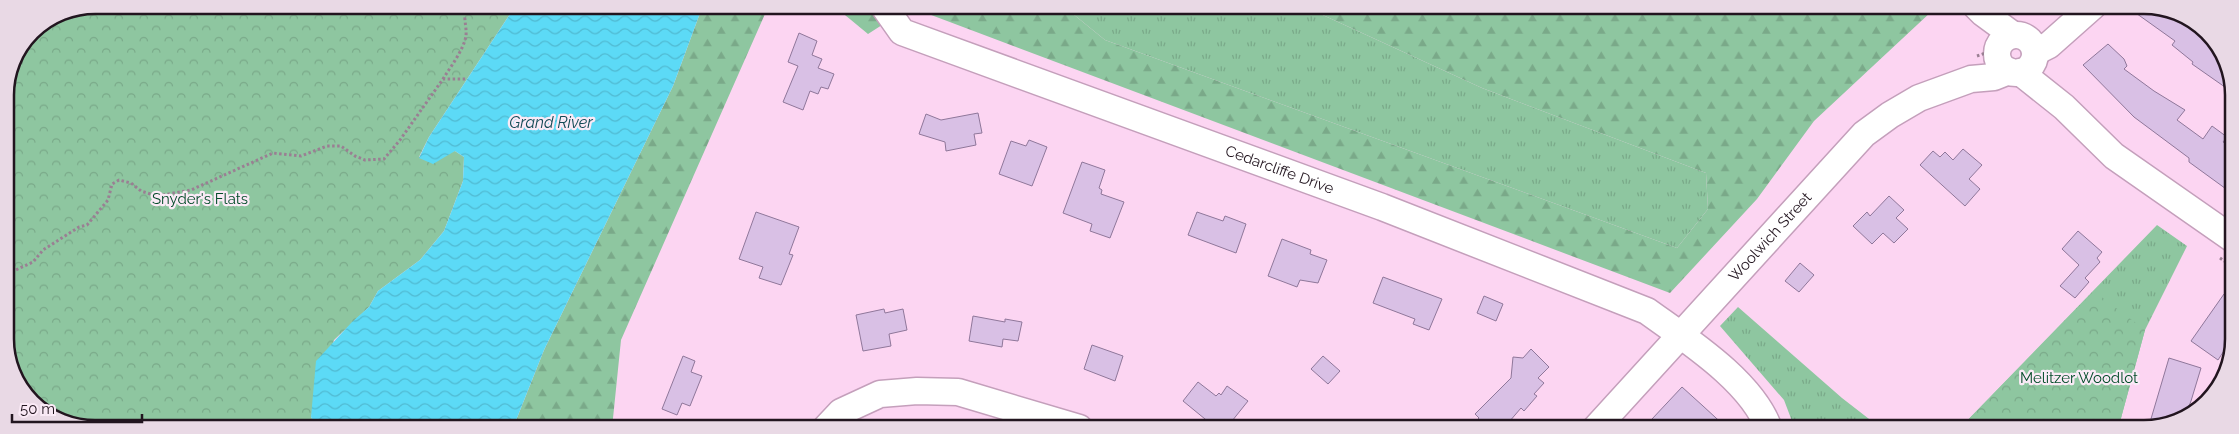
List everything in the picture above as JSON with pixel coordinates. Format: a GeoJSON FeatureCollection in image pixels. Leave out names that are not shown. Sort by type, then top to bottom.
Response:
{"type":"FeatureCollection","features":[{"type":"Feature","properties":{"kind":"street","name":"Cedarcliffe Drive"},"geometry":{"type":"LineString","coordinates":[[889,14],[902,32],[1382,207],[1647,311],[1681,334],[1752,396],[1764,420]]}},
{"type":"Feature","properties":{"kind":"street"},"geometry":{"type":"LineString","coordinates":[[1983,14],[2016,54],[2051,81],[2064,107],[2114,156],[2225,233]]}},
{"type":"Feature","properties":{"kind":"street"},"geometry":{"type":"LineString","coordinates":[[2016,54],[2041,27],[2056,14]]}},
{"type":"Feature","properties":{"kind":"street"},"geometry":{"type":"LineString","coordinates":[[2016,54],[2049,45],[2084,14]]}},
{"type":"Feature","properties":{"kind":"street","name":"Woolwich Street"},"geometry":{"type":"LineString","coordinates":[[1603,420],[1864,134],[1890,115],[1919,98],[1971,79],[1986,64],[2016,54]]}},
{"type":"Feature","properties":{"kind":"street"},"geometry":{"type":"LineString","coordinates":[[834,420],[841,412],[880,394],[917,391],[958,392],[1052,420]]}},
{"type":"Feature","properties":{"kind":"path"},"geometry":{"type":"LineString","coordinates":[[14,271],[33,262],[43,250],[87,224],[108,200],[112,184],[119,180],[131,183],[141,191],[157,196],[191,190],[273,153],[301,156],[327,146],[341,146],[355,156],[365,160],[384,159],[400,140],[443,79],[464,43],[465,14]]}},
{"type":"Feature","properties":{"kind":"path"},"geometry":{"type":"LineString","coordinates":[[443,79],[466,79]]}},
{"type":"Feature","properties":{"kind":"green space","name":"Snyder's Flats"},"geometry":{"type":"Polygon","coordinates":[[[95,14],[510,14],[429,137],[419,157],[455,151],[464,157],[463,181],[444,231],[420,260],[378,291],[369,307],[334,340],[311,417],[313,420],[84,420],[59,412],[38,396],[25,380],[15,355],[14,339],[15,79],[27,50],[50,27],[79,15],[95,14]]]}},
{"type":"Feature","properties":{"kind":"green space"},"geometry":{"type":"Polygon","coordinates":[[[700,14],[765,14],[621,340],[613,420],[516,420],[544,350],[673,86],[700,14]]]}},
{"type":"Feature","properties":{"kind":"green space"},"geometry":{"type":"Polygon","coordinates":[[[846,14],[899,14],[868,34],[846,14]]]}},
{"type":"Feature","properties":{"kind":"green space"},"geometry":{"type":"Polygon","coordinates":[[[929,14],[1073,14],[1105,40],[1677,248],[1708,209],[1706,173],[1482,88],[1321,14],[1929,14],[1814,121],[1757,199],[1670,293],[929,14]]]}},
{"type":"Feature","properties":{"kind":"green space"},"geometry":{"type":"Polygon","coordinates":[[[1073,14],[1321,14],[1482,88],[1706,173],[1708,209],[1677,248],[1105,40],[1073,14]]]}},
{"type":"Feature","properties":{"kind":"green space","name":"Melitzer Woodlot"},"geometry":{"type":"Polygon","coordinates":[[[2157,225],[2187,246],[2145,330],[2120,420],[1968,420],[2157,225]]]}},
{"type":"Feature","properties":{"kind":"green space","name":"Melitzer Woodlot"},"geometry":{"type":"Polygon","coordinates":[[[2094,291],[2145,330],[2120,420],[1968,420],[2094,291]]]}},
{"type":"Feature","properties":{"kind":"green space"},"geometry":{"type":"Polygon","coordinates":[[[1738,307],[1842,398],[1870,420],[1792,420],[1784,400],[1720,326],[1738,307]]]}},
{"type":"Feature","properties":{"kind":"water","name":"Grand River"},"geometry":{"type":"Polygon","coordinates":[[[510,14],[700,14],[673,86],[544,350],[516,420],[313,420],[311,417],[316,361],[352,322],[369,307],[378,291],[420,260],[444,231],[463,181],[464,157],[455,151],[433,164],[419,158],[429,137],[510,14]]]}},
{"type":"Feature","properties":{"kind":"building"},"geometry":{"type":"Polygon","coordinates":[[[2137,14],[2155,14],[2175,20],[2198,34],[2214,54],[2224,79],[2224,87],[2192,64],[2193,62],[2172,45],[2175,41],[2137,14]]]}},
{"type":"Feature","properties":{"kind":"building"},"geometry":{"type":"Polygon","coordinates":[[[799,33],[817,41],[812,55],[822,59],[818,68],[834,74],[828,89],[821,87],[818,94],[810,91],[803,110],[783,102],[798,66],[788,62],[799,33]]]}},
{"type":"Feature","properties":{"kind":"building"},"geometry":{"type":"Polygon","coordinates":[[[2108,44],[2124,59],[2127,66],[2124,69],[2154,91],[2185,110],[2177,120],[2203,139],[2212,126],[2225,136],[2223,142],[2225,143],[2225,188],[2189,162],[2189,158],[2134,117],[2083,65],[2108,44]]]}},
{"type":"Feature","properties":{"kind":"building"},"geometry":{"type":"Polygon","coordinates":[[[978,113],[982,133],[974,134],[976,145],[946,151],[945,142],[919,134],[926,114],[941,120],[978,113]]]}},
{"type":"Feature","properties":{"kind":"building"},"geometry":{"type":"Polygon","coordinates":[[[1029,140],[1047,147],[1032,186],[999,174],[1011,141],[1026,146],[1029,140]]]}},
{"type":"Feature","properties":{"kind":"building"},"geometry":{"type":"Polygon","coordinates":[[[1963,149],[1982,165],[1969,179],[1980,189],[1965,206],[1920,165],[1933,151],[1940,157],[1945,152],[1953,160],[1963,149]]]}},
{"type":"Feature","properties":{"kind":"building"},"geometry":{"type":"Polygon","coordinates":[[[1082,162],[1105,170],[1099,188],[1102,190],[1101,194],[1124,202],[1110,238],[1090,231],[1092,224],[1063,213],[1082,162]]]}},
{"type":"Feature","properties":{"kind":"building"},"geometry":{"type":"Polygon","coordinates":[[[1889,196],[1904,210],[1896,218],[1908,229],[1894,243],[1883,233],[1872,244],[1853,226],[1867,212],[1870,216],[1889,196]]]}},
{"type":"Feature","properties":{"kind":"building"},"geometry":{"type":"Polygon","coordinates":[[[756,212],[799,227],[789,254],[793,255],[781,285],[759,278],[763,267],[739,259],[756,212]]]}},
{"type":"Feature","properties":{"kind":"building"},"geometry":{"type":"Polygon","coordinates":[[[1197,212],[1223,221],[1225,216],[1246,224],[1236,253],[1188,235],[1197,212]]]}},
{"type":"Feature","properties":{"kind":"building"},"geometry":{"type":"Polygon","coordinates":[[[2078,231],[2102,252],[2097,258],[2100,262],[2085,278],[2089,282],[2075,298],[2060,286],[2079,265],[2062,249],[2078,231]]]}},
{"type":"Feature","properties":{"kind":"building"},"geometry":{"type":"Polygon","coordinates":[[[1282,239],[1311,250],[1310,254],[1327,260],[1318,283],[1300,280],[1297,287],[1268,276],[1282,239]]]}},
{"type":"Feature","properties":{"kind":"building"},"geometry":{"type":"Polygon","coordinates":[[[1800,263],[1814,275],[1799,292],[1785,281],[1800,263]]]}},
{"type":"Feature","properties":{"kind":"building"},"geometry":{"type":"Polygon","coordinates":[[[1383,277],[1442,299],[1429,330],[1413,324],[1415,319],[1373,303],[1383,277]]]}},
{"type":"Feature","properties":{"kind":"building"},"geometry":{"type":"Polygon","coordinates":[[[2225,295],[2225,349],[2218,360],[2191,341],[2225,295]]]}},
{"type":"Feature","properties":{"kind":"building"},"geometry":{"type":"Polygon","coordinates":[[[1484,296],[1503,304],[1496,321],[1477,313],[1484,296]]]}},
{"type":"Feature","properties":{"kind":"building"},"geometry":{"type":"Polygon","coordinates":[[[884,309],[885,313],[903,309],[907,330],[889,334],[891,346],[863,351],[856,315],[884,309]]]}},
{"type":"Feature","properties":{"kind":"building"},"geometry":{"type":"Polygon","coordinates":[[[973,316],[1005,322],[1005,319],[1022,322],[1018,341],[1003,339],[1002,347],[969,341],[973,316]]]}},
{"type":"Feature","properties":{"kind":"building"},"geometry":{"type":"Polygon","coordinates":[[[1092,345],[1123,356],[1115,381],[1084,369],[1092,345]]]}},
{"type":"Feature","properties":{"kind":"building"},"geometry":{"type":"Polygon","coordinates":[[[1531,349],[1549,367],[1538,378],[1544,383],[1534,394],[1537,396],[1524,411],[1521,408],[1511,420],[1477,420],[1479,418],[1475,414],[1511,378],[1513,357],[1523,358],[1531,349]]]}},
{"type":"Feature","properties":{"kind":"building"},"geometry":{"type":"Polygon","coordinates":[[[683,356],[695,361],[691,372],[702,376],[690,406],[682,403],[677,415],[662,409],[683,356]]]}},
{"type":"Feature","properties":{"kind":"building"},"geometry":{"type":"Polygon","coordinates":[[[1323,356],[1340,371],[1328,384],[1311,369],[1323,356]]]}},
{"type":"Feature","properties":{"kind":"building"},"geometry":{"type":"Polygon","coordinates":[[[2169,358],[2201,368],[2189,407],[2160,419],[2151,420],[2169,358]]]}},
{"type":"Feature","properties":{"kind":"building"},"geometry":{"type":"Polygon","coordinates":[[[1198,382],[1216,396],[1219,393],[1221,395],[1227,386],[1248,401],[1233,420],[1206,420],[1183,401],[1198,382]]]}},
{"type":"Feature","properties":{"kind":"building"},"geometry":{"type":"Polygon","coordinates":[[[1682,387],[1718,420],[1653,420],[1682,387]]]}}]}
